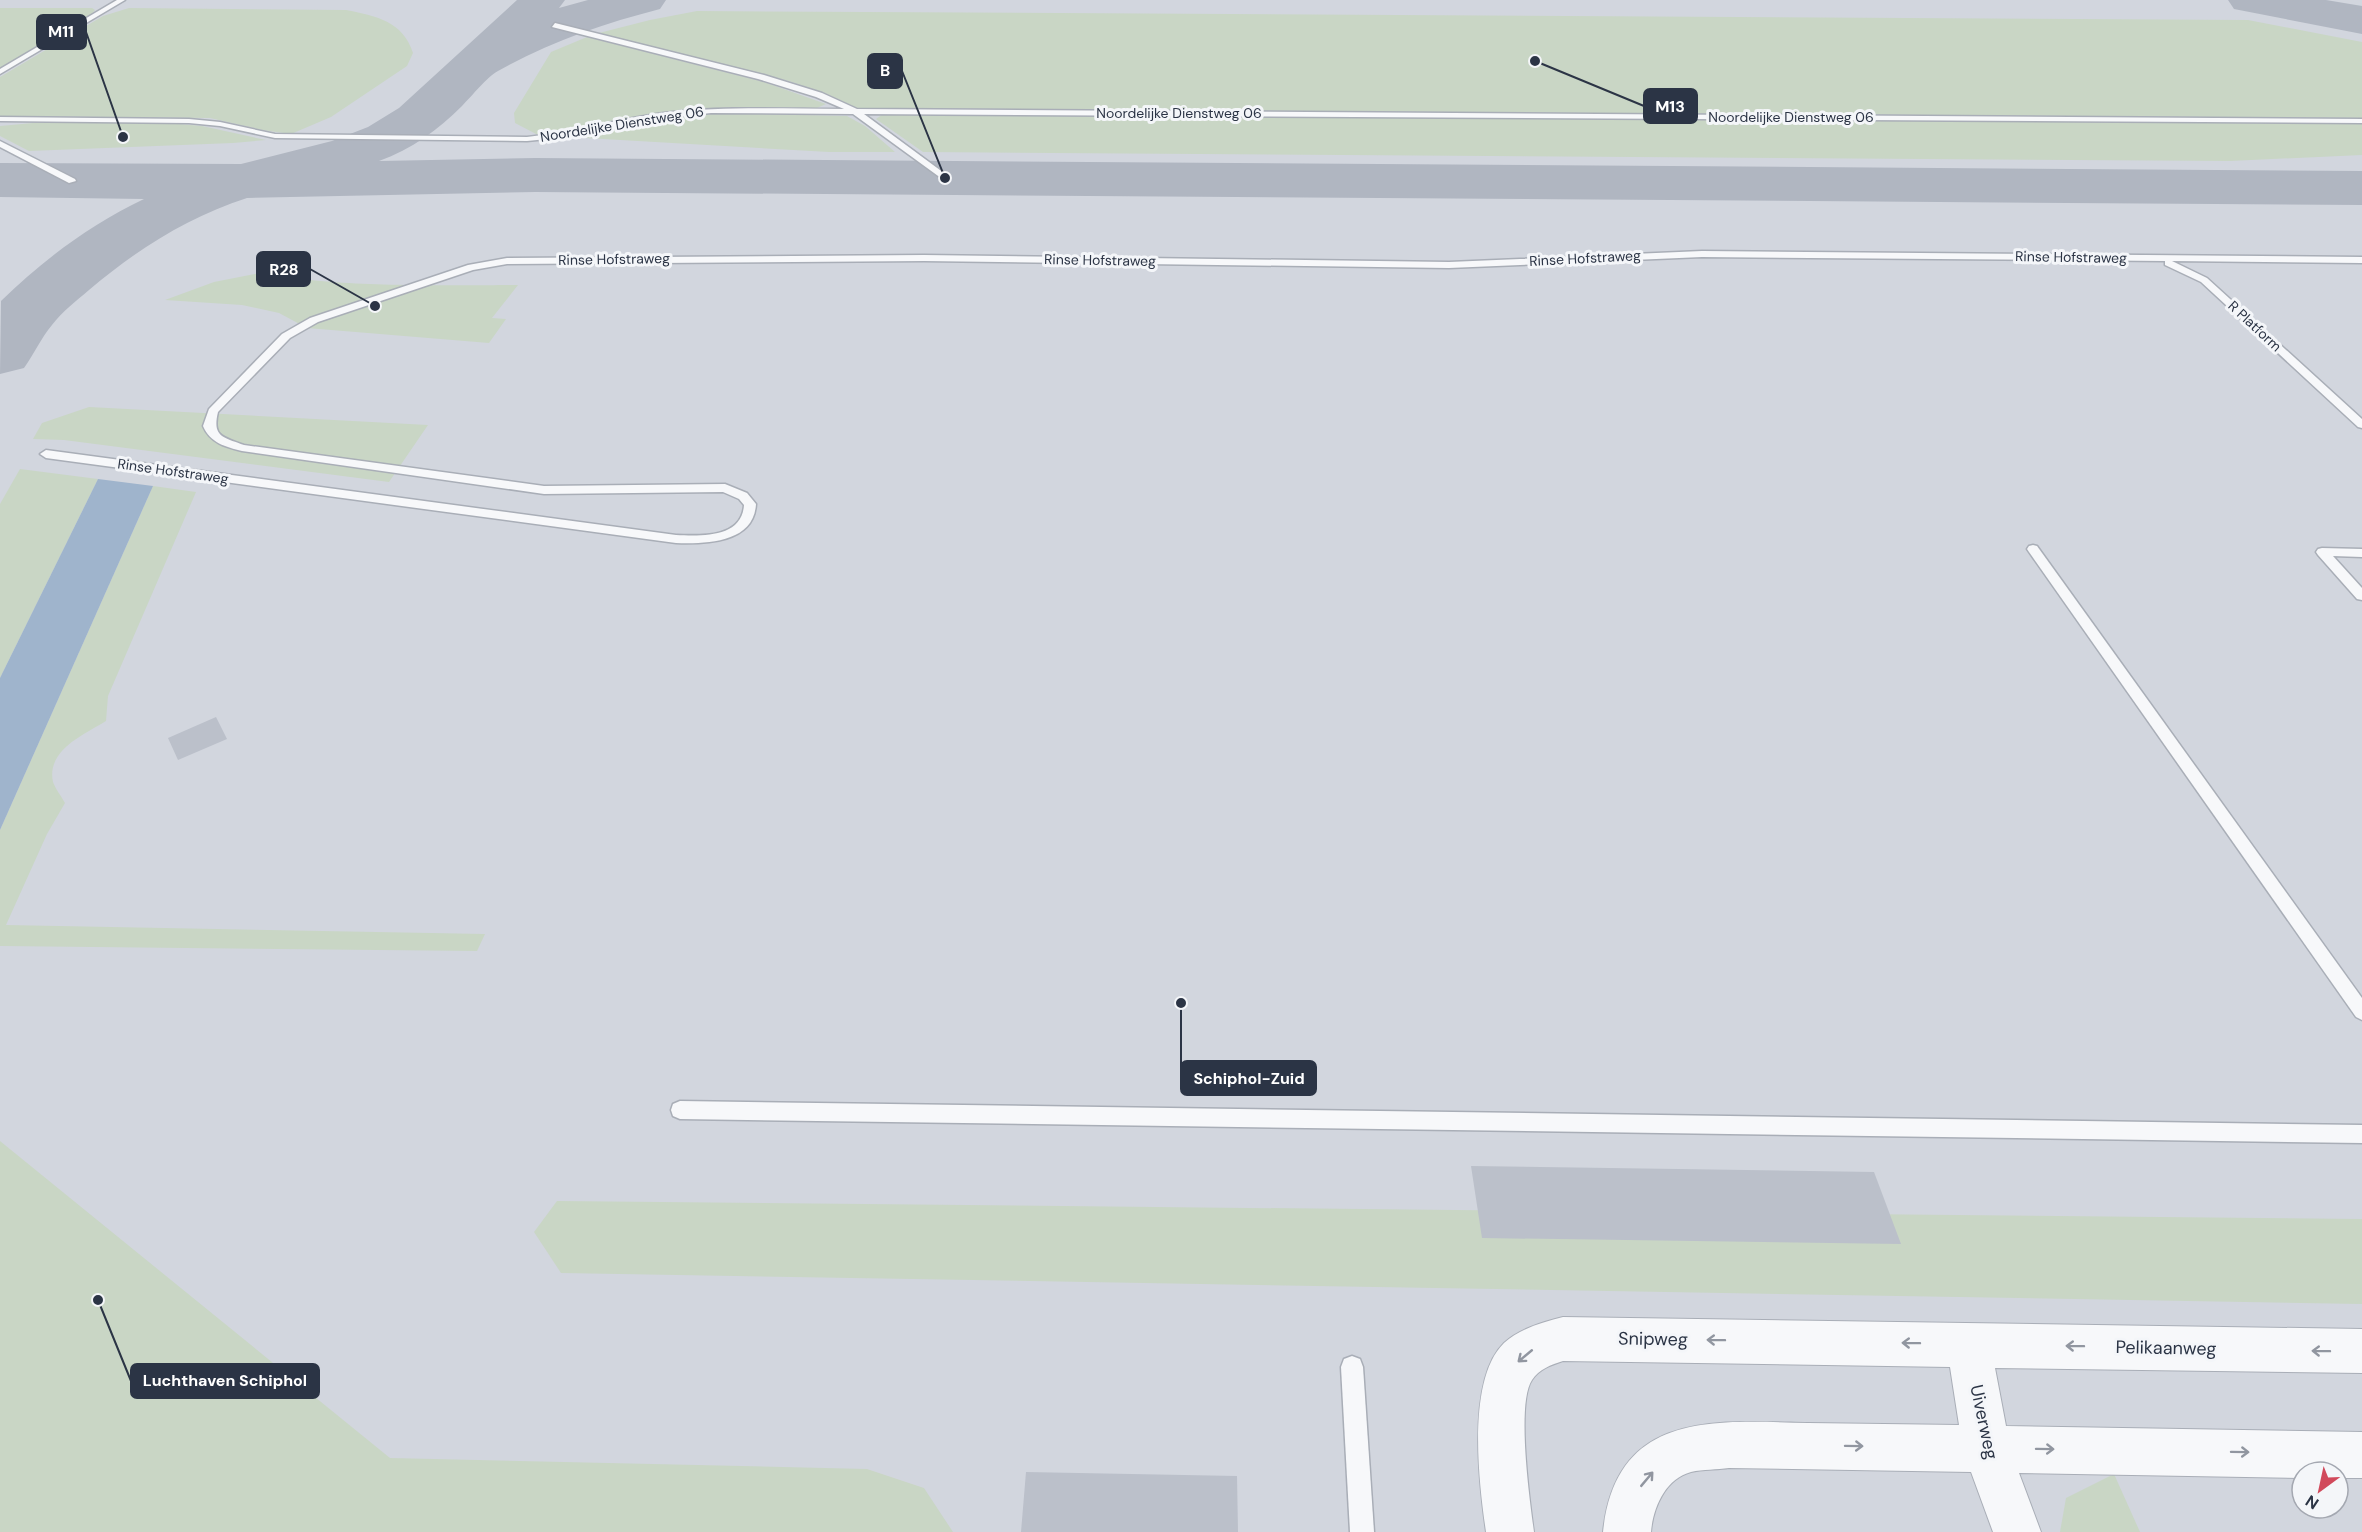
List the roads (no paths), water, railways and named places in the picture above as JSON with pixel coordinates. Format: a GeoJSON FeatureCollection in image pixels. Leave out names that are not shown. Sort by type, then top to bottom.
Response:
{"type":"FeatureCollection","features":[{"type":"Feature","properties":{"kind":"street","name":"Snipweg"},"geometry":{"type":"LineString","coordinates":[[1510,1532],[1502,1467],[1507,1382],[1515,1365],[1528,1352],[1544,1344],[1563,1339],[1604,1338],[1969,1344]]}},
{"type":"Feature","properties":{"kind":"street","name":"Pelikaanweg"},"geometry":{"type":"LineString","coordinates":[[1969,1344],[2362,1351]]}},
{"type":"Feature","properties":{"kind":"street","name":"Uiverweg"},"geometry":{"type":"LineString","coordinates":[[1969,1344],[1986,1448],[2018,1532]]}},
{"type":"Feature","properties":{"kind":"street"},"geometry":{"type":"LineString","coordinates":[[1627,1532],[1634,1499],[1645,1479],[1678,1453],[1728,1445],[2362,1455]]}},
{"type":"Feature","properties":{"kind":"lane"},"geometry":{"type":"LineString","coordinates":[[0,72],[122,0]]}},
{"type":"Feature","properties":{"kind":"lane"},"geometry":{"type":"LineString","coordinates":[[555,25],[787,84],[826,98],[854,111],[945,178]]}},
{"type":"Feature","properties":{"kind":"lane","name":"Noordelijke Dienstweg 06"},"geometry":{"type":"LineString","coordinates":[[0,119],[181,120],[213,123],[275,136],[518,139],[567,135],[696,111],[2362,121]]}},
{"type":"Feature","properties":{"kind":"lane"},"geometry":{"type":"LineString","coordinates":[[0,144],[72,181]]}},
{"type":"Feature","properties":{"kind":"lane","name":"Rinse Hofstraweg"},"geometry":{"type":"LineString","coordinates":[[46,454],[676,538],[719,538],[740,526],[749,514],[750,504],[743,496],[725,488],[544,490],[242,448],[220,440],[212,433],[209,426],[210,419],[219,404],[278,342],[298,328],[328,314],[453,272],[507,261],[935,258],[1449,265],[1670,255],[2362,261]]}},
{"type":"Feature","properties":{"kind":"lane","name":"R Platform"},"geometry":{"type":"LineString","coordinates":[[2133,258],[2173,264],[2204,280],[2362,425]]}},
{"type":"Feature","properties":{"kind":"lane"},"geometry":{"type":"LineString","coordinates":[[2033,549],[2362,1012]]}},
{"type":"Feature","properties":{"kind":"lane"},"geometry":{"type":"LineString","coordinates":[[2362,553],[2322,552],[2362,596]]}},
{"type":"Feature","properties":{"kind":"lane"},"geometry":{"type":"LineString","coordinates":[[680,1110],[2362,1134]]}},
{"type":"Feature","properties":{"kind":"lane"},"geometry":{"type":"LineString","coordinates":[[1352,1367],[1362,1532]]}},
{"type":"Feature","properties":{"kind":"water"},"geometry":{"type":"Polygon","coordinates":[[[98,479],[153,486],[0,830],[0,678],[98,479]]]}},
{"type":"Feature","properties":{"kind":"place","name":"M13"},"geometry":{"type":"Point","coordinates":[1535,61]}},
{"type":"Feature","properties":{"kind":"place","name":"M11"},"geometry":{"type":"Point","coordinates":[123,137]}},
{"type":"Feature","properties":{"kind":"place","name":"B"},"geometry":{"type":"Point","coordinates":[945,178]}},
{"type":"Feature","properties":{"kind":"place","name":"R28"},"geometry":{"type":"Point","coordinates":[375,306]}},
{"type":"Feature","properties":{"kind":"place","name":"Schiphol-Zuid"},"geometry":{"type":"Point","coordinates":[1181,1003]}},
{"type":"Feature","properties":{"kind":"place","name":"Luchthaven Schiphol"},"geometry":{"type":"Point","coordinates":[98,1300]}}]}
